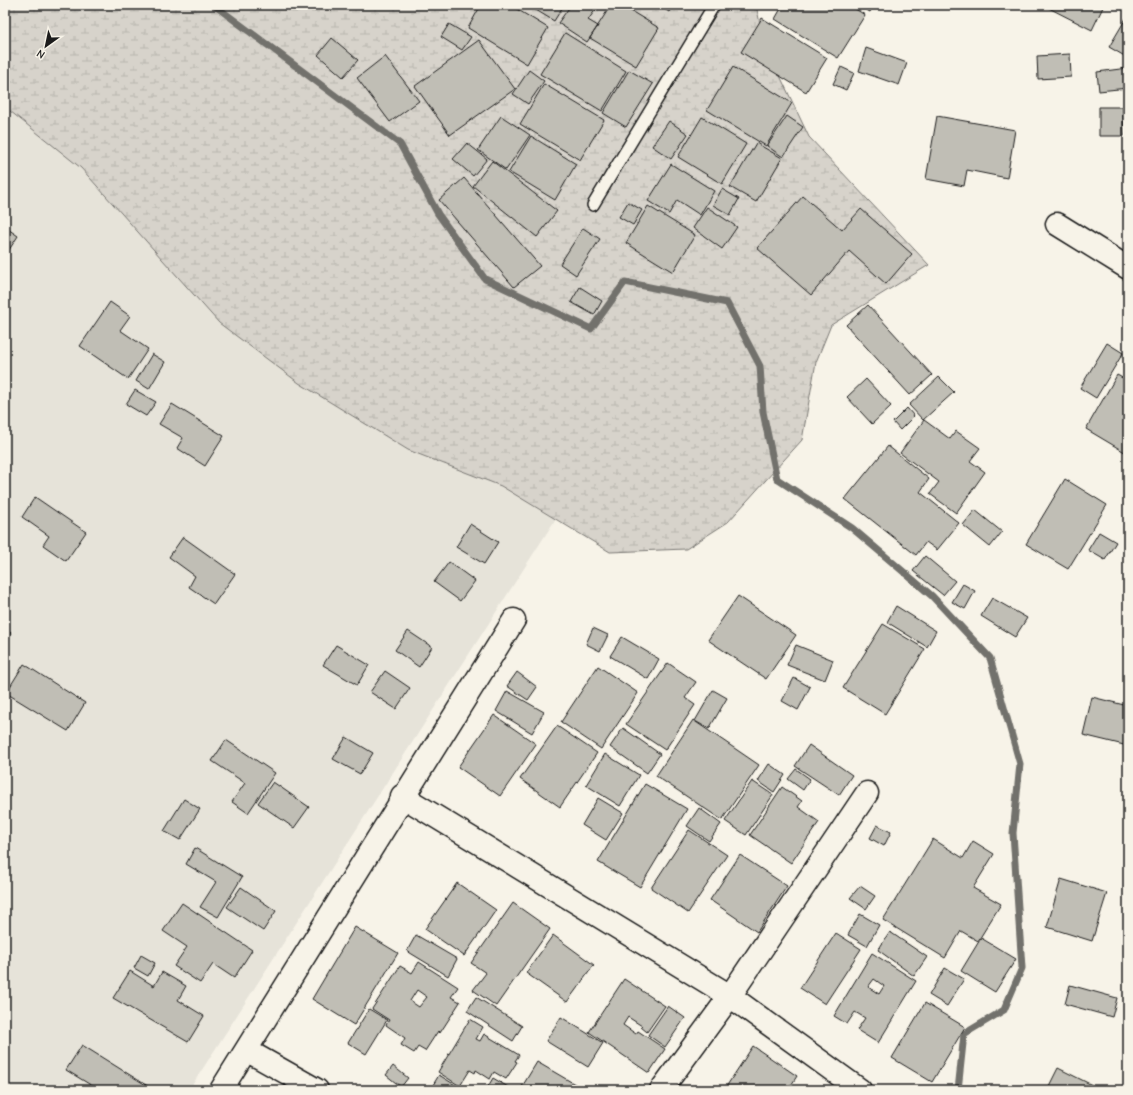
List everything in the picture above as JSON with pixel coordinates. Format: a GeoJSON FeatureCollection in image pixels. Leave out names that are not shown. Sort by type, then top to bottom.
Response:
{"type":"FeatureCollection","features":[{"type":"Feature","properties":{"kind":"street"},"geometry":{"type":"LineString","coordinates":[[1057,224],[1128,268]]}},
{"type":"Feature","properties":{"kind":"street"},"geometry":{"type":"LineString","coordinates":[[221,1090],[402,796],[514,620]]}},
{"type":"Feature","properties":{"kind":"street"},"geometry":{"type":"LineString","coordinates":[[661,1090],[730,996],[867,793]]}},
{"type":"Feature","properties":{"kind":"street"},"geometry":{"type":"LineString","coordinates":[[402,796],[730,996],[860,1090]]}},
{"type":"Feature","properties":{"kind":"street"},"geometry":{"type":"LineString","coordinates":[[246,1050],[317,1090]]}},
{"type":"Feature","properties":{"kind":"lane"},"geometry":{"type":"LineString","coordinates":[[592,206],[714,5]]}},
{"type":"Feature","properties":{"kind":"shaded area"},"geometry":{"type":"Polygon","coordinates":[[[5,5],[645,380],[189,1090],[5,1090],[5,5]]]}},
{"type":"Feature","properties":{"kind":"green space"},"geometry":{"type":"Polygon","coordinates":[[[5,5],[756,5],[764,42],[809,137],[929,265],[831,325],[816,362],[802,440],[728,522],[686,549],[610,552],[501,486],[408,450],[299,383],[219,323],[81,168],[5,107],[5,5]]]}},
{"type":"Feature","properties":{"kind":"building"},"geometry":{"type":"Polygon","coordinates":[[[481,5],[510,5],[548,28],[527,64],[468,28],[481,5]]]}},
{"type":"Feature","properties":{"kind":"building"},"geometry":{"type":"Polygon","coordinates":[[[532,5],[564,5],[554,21],[531,7],[532,5]]]}},
{"type":"Feature","properties":{"kind":"building"},"geometry":{"type":"Polygon","coordinates":[[[571,5],[599,5],[588,20],[598,26],[587,42],[558,23],[571,5]]]}},
{"type":"Feature","properties":{"kind":"building"},"geometry":{"type":"Polygon","coordinates":[[[611,5],[621,5],[659,28],[636,66],[590,38],[611,5]]]}},
{"type":"Feature","properties":{"kind":"building"},"geometry":{"type":"Polygon","coordinates":[[[658,5],[673,5],[669,12],[658,5]]]}},
{"type":"Feature","properties":{"kind":"building"},"geometry":{"type":"Polygon","coordinates":[[[783,5],[849,5],[865,15],[838,58],[775,19],[783,5]]]}},
{"type":"Feature","properties":{"kind":"building"},"geometry":{"type":"Polygon","coordinates":[[[858,5],[873,5],[870,12],[858,5]]]}},
{"type":"Feature","properties":{"kind":"building"},"geometry":{"type":"Polygon","coordinates":[[[1043,5],[1104,5],[1092,30],[1043,5]]]}},
{"type":"Feature","properties":{"kind":"building"},"geometry":{"type":"Polygon","coordinates":[[[1128,15],[1128,58],[1109,47],[1128,15]]]}},
{"type":"Feature","properties":{"kind":"building"},"geometry":{"type":"Polygon","coordinates":[[[762,18],[827,58],[806,92],[741,52],[762,18]]]}},
{"type":"Feature","properties":{"kind":"building"},"geometry":{"type":"Polygon","coordinates":[[[449,24],[471,37],[462,50],[441,37],[449,24]]]}},
{"type":"Feature","properties":{"kind":"building"},"geometry":{"type":"Polygon","coordinates":[[[565,33],[626,71],[602,111],[540,74],[565,33]]]}},
{"type":"Feature","properties":{"kind":"building"},"geometry":{"type":"Polygon","coordinates":[[[332,38],[358,60],[343,77],[318,55],[332,38]]]}},
{"type":"Feature","properties":{"kind":"building"},"geometry":{"type":"Polygon","coordinates":[[[479,40],[515,89],[450,135],[415,86],[479,40]]]}},
{"type":"Feature","properties":{"kind":"building"},"geometry":{"type":"Polygon","coordinates":[[[866,48],[907,63],[899,85],[859,71],[866,48]]]}},
{"type":"Feature","properties":{"kind":"building"},"geometry":{"type":"Polygon","coordinates":[[[1070,54],[1071,77],[1038,79],[1037,56],[1070,54]]]}},
{"type":"Feature","properties":{"kind":"building"},"geometry":{"type":"Polygon","coordinates":[[[385,56],[419,101],[390,122],[357,78],[385,56]]]}},
{"type":"Feature","properties":{"kind":"building"},"geometry":{"type":"Polygon","coordinates":[[[733,67],[792,103],[766,146],[707,110],[733,67]]]}},
{"type":"Feature","properties":{"kind":"building"},"geometry":{"type":"Polygon","coordinates":[[[841,67],[854,73],[846,90],[833,84],[841,67]]]}},
{"type":"Feature","properties":{"kind":"building"},"geometry":{"type":"Polygon","coordinates":[[[1128,68],[1128,88],[1099,91],[1097,72],[1128,68]]]}},
{"type":"Feature","properties":{"kind":"building"},"geometry":{"type":"Polygon","coordinates":[[[529,70],[544,81],[528,104],[513,94],[529,70]]]}},
{"type":"Feature","properties":{"kind":"building"},"geometry":{"type":"Polygon","coordinates":[[[629,70],[653,84],[626,127],[603,113],[629,70]]]}},
{"type":"Feature","properties":{"kind":"building"},"geometry":{"type":"Polygon","coordinates":[[[544,84],[604,120],[580,160],[520,124],[544,84]]]}},
{"type":"Feature","properties":{"kind":"building"},"geometry":{"type":"Polygon","coordinates":[[[1099,107],[1123,107],[1124,136],[1099,136],[1099,107]]]}},
{"type":"Feature","properties":{"kind":"building"},"geometry":{"type":"Polygon","coordinates":[[[501,116],[530,135],[506,170],[478,150],[501,116]]]}},
{"type":"Feature","properties":{"kind":"building"},"geometry":{"type":"Polygon","coordinates":[[[787,116],[803,127],[783,157],[767,146],[787,116]]]}},
{"type":"Feature","properties":{"kind":"building"},"geometry":{"type":"Polygon","coordinates":[[[937,116],[1015,130],[1007,178],[967,170],[964,186],[926,179],[937,116]]]}},
{"type":"Feature","properties":{"kind":"building"},"geometry":{"type":"Polygon","coordinates":[[[702,117],[746,144],[722,184],[678,157],[702,117]]]}},
{"type":"Feature","properties":{"kind":"building"},"geometry":{"type":"Polygon","coordinates":[[[669,121],[688,134],[671,159],[652,146],[669,121]]]}},
{"type":"Feature","properties":{"kind":"building"},"geometry":{"type":"Polygon","coordinates":[[[531,136],[576,164],[555,200],[509,172],[531,136]]]}},
{"type":"Feature","properties":{"kind":"building"},"geometry":{"type":"Polygon","coordinates":[[[467,143],[487,159],[473,176],[453,159],[467,143]]]}},
{"type":"Feature","properties":{"kind":"building"},"geometry":{"type":"Polygon","coordinates":[[[756,143],[782,158],[756,202],[730,187],[756,143]]]}},
{"type":"Feature","properties":{"kind":"building"},"geometry":{"type":"Polygon","coordinates":[[[492,161],[557,211],[537,237],[473,186],[492,161]]]}},
{"type":"Feature","properties":{"kind":"building"},"geometry":{"type":"Polygon","coordinates":[[[671,164],[714,191],[700,215],[677,200],[669,214],[648,201],[671,164]]]}},
{"type":"Feature","properties":{"kind":"building"},"geometry":{"type":"Polygon","coordinates":[[[464,178],[540,266],[514,287],[439,200],[464,178]]]}},
{"type":"Feature","properties":{"kind":"building"},"geometry":{"type":"Polygon","coordinates":[[[722,189],[739,199],[730,215],[713,205],[722,189]]]}},
{"type":"Feature","properties":{"kind":"building"},"geometry":{"type":"Polygon","coordinates":[[[803,196],[842,230],[861,209],[912,254],[886,284],[849,251],[811,295],[757,248],[803,196]]]}},
{"type":"Feature","properties":{"kind":"building"},"geometry":{"type":"Polygon","coordinates":[[[628,202],[642,210],[633,225],[619,217],[628,202]]]}},
{"type":"Feature","properties":{"kind":"building"},"geometry":{"type":"Polygon","coordinates":[[[648,206],[695,235],[673,272],[626,243],[648,206]]]}},
{"type":"Feature","properties":{"kind":"building"},"geometry":{"type":"Polygon","coordinates":[[[707,207],[737,227],[722,249],[693,228],[707,207]]]}},
{"type":"Feature","properties":{"kind":"building"},"geometry":{"type":"Polygon","coordinates":[[[5,227],[18,236],[5,256],[5,227]]]}},
{"type":"Feature","properties":{"kind":"building"},"geometry":{"type":"Polygon","coordinates":[[[583,228],[600,239],[576,275],[560,264],[583,228]]]}},
{"type":"Feature","properties":{"kind":"building"},"geometry":{"type":"Polygon","coordinates":[[[580,287],[602,301],[594,315],[571,302],[580,287]]]}},
{"type":"Feature","properties":{"kind":"building"},"geometry":{"type":"Polygon","coordinates":[[[110,302],[130,316],[120,330],[148,349],[128,379],[80,346],[110,302]]]}},
{"type":"Feature","properties":{"kind":"building"},"geometry":{"type":"Polygon","coordinates":[[[868,305],[932,375],[910,395],[846,325],[868,305]]]}},
{"type":"Feature","properties":{"kind":"building"},"geometry":{"type":"Polygon","coordinates":[[[1107,343],[1123,353],[1096,398],[1080,388],[1107,343]]]}},
{"type":"Feature","properties":{"kind":"building"},"geometry":{"type":"Polygon","coordinates":[[[152,354],[165,362],[149,389],[136,381],[152,354]]]}},
{"type":"Feature","properties":{"kind":"building"},"geometry":{"type":"Polygon","coordinates":[[[1117,375],[1128,381],[1128,454],[1086,429],[1117,375]]]}},
{"type":"Feature","properties":{"kind":"building"},"geometry":{"type":"Polygon","coordinates":[[[939,377],[954,392],[923,420],[909,405],[939,377]]]}},
{"type":"Feature","properties":{"kind":"building"},"geometry":{"type":"Polygon","coordinates":[[[866,379],[891,406],[872,424],[847,397],[866,379]]]}},
{"type":"Feature","properties":{"kind":"building"},"geometry":{"type":"Polygon","coordinates":[[[135,390],[156,402],[146,416],[126,404],[135,390]]]}},
{"type":"Feature","properties":{"kind":"building"},"geometry":{"type":"Polygon","coordinates":[[[172,404],[224,436],[205,466],[177,448],[183,438],[159,424],[172,404]]]}},
{"type":"Feature","properties":{"kind":"building"},"geometry":{"type":"Polygon","coordinates":[[[907,408],[914,416],[900,430],[893,422],[907,408]]]}},
{"type":"Feature","properties":{"kind":"building"},"geometry":{"type":"Polygon","coordinates":[[[924,420],[950,439],[956,431],[980,448],[970,461],[985,472],[956,513],[930,494],[939,482],[900,453],[924,420]]]}},
{"type":"Feature","properties":{"kind":"building"},"geometry":{"type":"Polygon","coordinates":[[[888,446],[929,479],[920,492],[959,523],[937,550],[926,542],[916,555],[845,499],[888,446]]]}},
{"type":"Feature","properties":{"kind":"building"},"geometry":{"type":"Polygon","coordinates":[[[1065,479],[1107,505],[1068,569],[1026,544],[1065,479]]]}},
{"type":"Feature","properties":{"kind":"building"},"geometry":{"type":"Polygon","coordinates":[[[35,497],[86,532],[66,561],[43,545],[49,536],[22,517],[35,497]]]}},
{"type":"Feature","properties":{"kind":"building"},"geometry":{"type":"Polygon","coordinates":[[[975,510],[1002,532],[990,547],[963,525],[975,510]]]}},
{"type":"Feature","properties":{"kind":"building"},"geometry":{"type":"Polygon","coordinates":[[[470,524],[498,542],[484,564],[456,547],[470,524]]]}},
{"type":"Feature","properties":{"kind":"building"},"geometry":{"type":"Polygon","coordinates":[[[1099,532],[1116,542],[1105,560],[1088,550],[1099,532]]]}},
{"type":"Feature","properties":{"kind":"building"},"geometry":{"type":"Polygon","coordinates":[[[183,537],[235,574],[214,604],[189,587],[195,576],[169,557],[183,537]]]}},
{"type":"Feature","properties":{"kind":"building"},"geometry":{"type":"Polygon","coordinates":[[[925,556],[955,581],[943,595],[913,571],[925,556]]]}},
{"type":"Feature","properties":{"kind":"building"},"geometry":{"type":"Polygon","coordinates":[[[449,562],[475,581],[460,601],[434,582],[449,562]]]}},
{"type":"Feature","properties":{"kind":"building"},"geometry":{"type":"Polygon","coordinates":[[[963,584],[975,591],[965,609],[952,602],[963,584]]]}},
{"type":"Feature","properties":{"kind":"building"},"geometry":{"type":"Polygon","coordinates":[[[738,596],[796,635],[766,679],[708,640],[738,596]]]}},
{"type":"Feature","properties":{"kind":"building"},"geometry":{"type":"Polygon","coordinates":[[[992,598],[1027,618],[1015,637],[981,616],[992,598]]]}},
{"type":"Feature","properties":{"kind":"building"},"geometry":{"type":"Polygon","coordinates":[[[896,606],[936,631],[927,647],[887,622],[896,606]]]}},
{"type":"Feature","properties":{"kind":"building"},"geometry":{"type":"Polygon","coordinates":[[[883,624],[925,649],[885,714],[843,688],[883,624]]]}},
{"type":"Feature","properties":{"kind":"building"},"geometry":{"type":"Polygon","coordinates":[[[5,628],[11,633],[5,642],[5,628]]]}},
{"type":"Feature","properties":{"kind":"building"},"geometry":{"type":"Polygon","coordinates":[[[593,628],[608,635],[600,651],[586,644],[593,628]]]}},
{"type":"Feature","properties":{"kind":"building"},"geometry":{"type":"Polygon","coordinates":[[[408,631],[432,647],[419,667],[395,650],[408,631]]]}},
{"type":"Feature","properties":{"kind":"building"},"geometry":{"type":"Polygon","coordinates":[[[622,637],[659,659],[648,679],[610,656],[622,637]]]}},
{"type":"Feature","properties":{"kind":"building"},"geometry":{"type":"Polygon","coordinates":[[[336,645],[369,665],[357,685],[323,665],[336,645]]]}},
{"type":"Feature","properties":{"kind":"building"},"geometry":{"type":"Polygon","coordinates":[[[796,645],[833,660],[825,680],[787,665],[796,645]]]}},
{"type":"Feature","properties":{"kind":"building"},"geometry":{"type":"Polygon","coordinates":[[[668,663],[696,682],[685,698],[695,705],[665,750],[626,724],[668,663]]]}},
{"type":"Feature","properties":{"kind":"building"},"geometry":{"type":"Polygon","coordinates":[[[24,664],[85,703],[68,731],[6,693],[24,664]]]}},
{"type":"Feature","properties":{"kind":"building"},"geometry":{"type":"Polygon","coordinates":[[[598,666],[638,693],[601,749],[561,722],[598,666]]]}},
{"type":"Feature","properties":{"kind":"building"},"geometry":{"type":"Polygon","coordinates":[[[385,671],[410,688],[396,709],[370,692],[385,671]]]}},
{"type":"Feature","properties":{"kind":"building"},"geometry":{"type":"Polygon","coordinates":[[[517,672],[537,687],[528,700],[507,686],[517,672]]]}},
{"type":"Feature","properties":{"kind":"building"},"geometry":{"type":"Polygon","coordinates":[[[794,678],[810,687],[798,710],[782,701],[794,678]]]}},
{"type":"Feature","properties":{"kind":"building"},"geometry":{"type":"Polygon","coordinates":[[[713,690],[727,698],[709,729],[695,721],[713,690]]]}},
{"type":"Feature","properties":{"kind":"building"},"geometry":{"type":"Polygon","coordinates":[[[507,691],[544,712],[532,733],[496,711],[507,691]]]}},
{"type":"Feature","properties":{"kind":"building"},"geometry":{"type":"Polygon","coordinates":[[[1092,697],[1128,706],[1128,746],[1083,735],[1092,697]]]}},
{"type":"Feature","properties":{"kind":"building"},"geometry":{"type":"Polygon","coordinates":[[[494,715],[536,744],[500,796],[458,767],[494,715]]]}},
{"type":"Feature","properties":{"kind":"building"},"geometry":{"type":"Polygon","coordinates":[[[693,720],[759,765],[722,820],[656,776],[693,720]]]}},
{"type":"Feature","properties":{"kind":"building"},"geometry":{"type":"Polygon","coordinates":[[[557,726],[597,753],[560,807],[520,779],[557,726]]]}},
{"type":"Feature","properties":{"kind":"building"},"geometry":{"type":"Polygon","coordinates":[[[623,728],[660,754],[647,773],[610,747],[623,728]]]}},
{"type":"Feature","properties":{"kind":"building"},"geometry":{"type":"Polygon","coordinates":[[[346,737],[373,753],[360,774],[333,759],[346,737]]]}},
{"type":"Feature","properties":{"kind":"building"},"geometry":{"type":"Polygon","coordinates":[[[226,740],[275,773],[248,813],[232,802],[245,783],[212,761],[226,740]]]}},
{"type":"Feature","properties":{"kind":"building"},"geometry":{"type":"Polygon","coordinates":[[[809,745],[852,775],[839,795],[795,766],[809,745]]]}},
{"type":"Feature","properties":{"kind":"building"},"geometry":{"type":"Polygon","coordinates":[[[605,754],[639,775],[620,806],[586,785],[605,754]]]}},
{"type":"Feature","properties":{"kind":"building"},"geometry":{"type":"Polygon","coordinates":[[[769,764],[785,775],[774,792],[758,781],[769,764]]]}},
{"type":"Feature","properties":{"kind":"building"},"geometry":{"type":"Polygon","coordinates":[[[796,769],[810,779],[803,790],[788,779],[796,769]]]}},
{"type":"Feature","properties":{"kind":"building"},"geometry":{"type":"Polygon","coordinates":[[[752,781],[773,795],[746,835],[725,821],[752,781]]]}},
{"type":"Feature","properties":{"kind":"building"},"geometry":{"type":"Polygon","coordinates":[[[273,782],[309,807],[294,828],[258,803],[273,782]]]}},
{"type":"Feature","properties":{"kind":"building"},"geometry":{"type":"Polygon","coordinates":[[[645,784],[687,809],[640,887],[598,862],[645,784]]]}},
{"type":"Feature","properties":{"kind":"building"},"geometry":{"type":"Polygon","coordinates":[[[782,787],[802,801],[798,807],[819,822],[791,863],[750,835],[782,787]]]}},
{"type":"Feature","properties":{"kind":"building"},"geometry":{"type":"Polygon","coordinates":[[[598,798],[623,813],[606,840],[582,825],[598,798]]]}},
{"type":"Feature","properties":{"kind":"building"},"geometry":{"type":"Polygon","coordinates":[[[184,799],[200,809],[180,840],[164,831],[184,799]]]}},
{"type":"Feature","properties":{"kind":"building"},"geometry":{"type":"Polygon","coordinates":[[[699,808],[721,824],[709,841],[687,826],[699,808]]]}},
{"type":"Feature","properties":{"kind":"building"},"geometry":{"type":"Polygon","coordinates":[[[877,825],[891,832],[884,846],[870,838],[877,825]]]}},
{"type":"Feature","properties":{"kind":"building"},"geometry":{"type":"Polygon","coordinates":[[[689,830],[727,855],[688,913],[651,888],[689,830]]]}},
{"type":"Feature","properties":{"kind":"building"},"geometry":{"type":"Polygon","coordinates":[[[933,839],[963,858],[973,841],[994,854],[973,888],[1001,904],[978,941],[961,931],[945,958],[883,920],[933,839]]]}},
{"type":"Feature","properties":{"kind":"building"},"geometry":{"type":"Polygon","coordinates":[[[195,848],[242,877],[218,917],[200,907],[216,882],[186,864],[195,848]]]}},
{"type":"Feature","properties":{"kind":"building"},"geometry":{"type":"Polygon","coordinates":[[[740,855],[787,886],[757,932],[710,900],[740,855]]]}},
{"type":"Feature","properties":{"kind":"building"},"geometry":{"type":"Polygon","coordinates":[[[1061,879],[1107,893],[1092,941],[1047,927],[1061,879]]]}},
{"type":"Feature","properties":{"kind":"building"},"geometry":{"type":"Polygon","coordinates":[[[457,883],[496,910],[464,956],[425,929],[457,883]]]}},
{"type":"Feature","properties":{"kind":"building"},"geometry":{"type":"Polygon","coordinates":[[[860,886],[875,896],[866,909],[850,898],[860,886]]]}},
{"type":"Feature","properties":{"kind":"building"},"geometry":{"type":"Polygon","coordinates":[[[241,887],[276,911],[263,931],[227,907],[241,887]]]}},
{"type":"Feature","properties":{"kind":"building"},"geometry":{"type":"Polygon","coordinates":[[[182,903],[252,950],[234,978],[213,964],[200,983],[174,966],[187,947],[163,931],[182,903]]]}},
{"type":"Feature","properties":{"kind":"building"},"geometry":{"type":"Polygon","coordinates":[[[513,903],[550,929],[496,1006],[473,990],[486,973],[471,963],[513,903]]]}},
{"type":"Feature","properties":{"kind":"building"},"geometry":{"type":"Polygon","coordinates":[[[860,914],[879,925],[867,946],[848,935],[860,914]]]}},
{"type":"Feature","properties":{"kind":"building"},"geometry":{"type":"Polygon","coordinates":[[[355,927],[398,953],[354,1025],[312,999],[355,927]]]}},
{"type":"Feature","properties":{"kind":"building"},"geometry":{"type":"Polygon","coordinates":[[[890,932],[927,957],[914,976],[878,950],[890,932]]]}},
{"type":"Feature","properties":{"kind":"building"},"geometry":{"type":"Polygon","coordinates":[[[836,933],[861,949],[825,1004],[800,988],[836,933]]]}},
{"type":"Feature","properties":{"kind":"building"},"geometry":{"type":"Polygon","coordinates":[[[416,935],[457,959],[448,976],[407,951],[416,935]]]}},
{"type":"Feature","properties":{"kind":"building"},"geometry":{"type":"Polygon","coordinates":[[[553,935],[594,965],[567,1002],[526,973],[553,935]]]}},
{"type":"Feature","properties":{"kind":"building"},"geometry":{"type":"Polygon","coordinates":[[[981,938],[1016,959],[995,992],[961,971],[981,938]]]}},
{"type":"Feature","properties":{"kind":"building"},"geometry":{"type":"Polygon","coordinates":[[[872,953],[916,981],[878,1043],[857,1030],[865,1018],[855,1012],[847,1024],[834,1016],[872,953]],[[874,979],[868,987],[879,994],[884,986],[874,979]]]}},
{"type":"Feature","properties":{"kind":"building"},"geometry":{"type":"Polygon","coordinates":[[[141,955],[155,963],[148,976],[134,968],[141,955]]]}},
{"type":"Feature","properties":{"kind":"building"},"geometry":{"type":"Polygon","coordinates":[[[419,962],[458,987],[451,997],[460,1002],[440,1033],[438,1031],[425,1051],[418,1047],[414,1053],[401,1045],[405,1038],[386,1025],[389,1020],[372,1009],[400,966],[412,973],[419,962]],[[417,990],[410,1001],[419,1007],[427,997],[417,990]]]}},
{"type":"Feature","properties":{"kind":"building"},"geometry":{"type":"Polygon","coordinates":[[[945,968],[964,979],[947,1006],[929,995],[945,968]]]}},
{"type":"Feature","properties":{"kind":"building"},"geometry":{"type":"Polygon","coordinates":[[[130,971],[154,986],[162,972],[186,986],[178,1000],[204,1016],[188,1042],[113,998],[130,971]]]}},
{"type":"Feature","properties":{"kind":"building"},"geometry":{"type":"Polygon","coordinates":[[[624,979],[665,1006],[647,1032],[641,1027],[642,1026],[628,1017],[623,1025],[636,1034],[638,1031],[665,1049],[649,1073],[589,1032],[624,979]]]}},
{"type":"Feature","properties":{"kind":"building"},"geometry":{"type":"Polygon","coordinates":[[[1070,985],[1117,998],[1112,1017],[1065,1004],[1070,985]]]}},
{"type":"Feature","properties":{"kind":"building"},"geometry":{"type":"Polygon","coordinates":[[[476,997],[522,1026],[513,1041],[467,1011],[476,997]]]}},
{"type":"Feature","properties":{"kind":"building"},"geometry":{"type":"Polygon","coordinates":[[[925,1003],[965,1027],[932,1082],[892,1058],[925,1003]]]}},
{"type":"Feature","properties":{"kind":"building"},"geometry":{"type":"Polygon","coordinates":[[[668,1006],[685,1018],[665,1047],[648,1035],[668,1006]]]}},
{"type":"Feature","properties":{"kind":"building"},"geometry":{"type":"Polygon","coordinates":[[[369,1009],[387,1020],[366,1054],[348,1043],[369,1009]]]}},
{"type":"Feature","properties":{"kind":"building"},"geometry":{"type":"Polygon","coordinates":[[[561,1017],[603,1043],[588,1067],[546,1041],[561,1017]]]}},
{"type":"Feature","properties":{"kind":"building"},"geometry":{"type":"Polygon","coordinates":[[[470,1019],[483,1027],[476,1039],[480,1041],[484,1034],[519,1055],[515,1061],[517,1062],[506,1079],[494,1072],[490,1079],[476,1070],[475,1073],[470,1070],[460,1086],[438,1072],[470,1019]]]}},
{"type":"Feature","properties":{"kind":"building"},"geometry":{"type":"Polygon","coordinates":[[[82,1045],[154,1090],[99,1090],[66,1070],[82,1045]]]}},
{"type":"Feature","properties":{"kind":"building"},"geometry":{"type":"Polygon","coordinates":[[[753,1046],[797,1076],[788,1090],[724,1090],[753,1046]]]}},
{"type":"Feature","properties":{"kind":"building"},"geometry":{"type":"Polygon","coordinates":[[[537,1062],[585,1090],[520,1090],[537,1062]]]}},
{"type":"Feature","properties":{"kind":"building"},"geometry":{"type":"Polygon","coordinates":[[[393,1066],[408,1078],[401,1087],[386,1075],[393,1066]]]}},
{"type":"Feature","properties":{"kind":"building"},"geometry":{"type":"Polygon","coordinates":[[[1058,1068],[1102,1090],[1047,1090],[1058,1068]]]}},
{"type":"Feature","properties":{"kind":"building"},"geometry":{"type":"Polygon","coordinates":[[[439,1075],[460,1088],[458,1090],[430,1090],[439,1075]]]}},
{"type":"Feature","properties":{"kind":"building"},"geometry":{"type":"Polygon","coordinates":[[[493,1078],[508,1087],[507,1090],[486,1090],[493,1078]]]}},
{"type":"Feature","properties":{"kind":"waterway"},"geometry":{"type":"LineString","coordinates":[[214,5],[400,144],[438,214],[485,279],[591,329],[625,282],[727,303],[760,366],[763,412],[777,479],[852,528],[932,596],[990,658],[1020,764],[1013,833],[1022,968],[1004,1010],[964,1034],[958,1090]]}}]}
